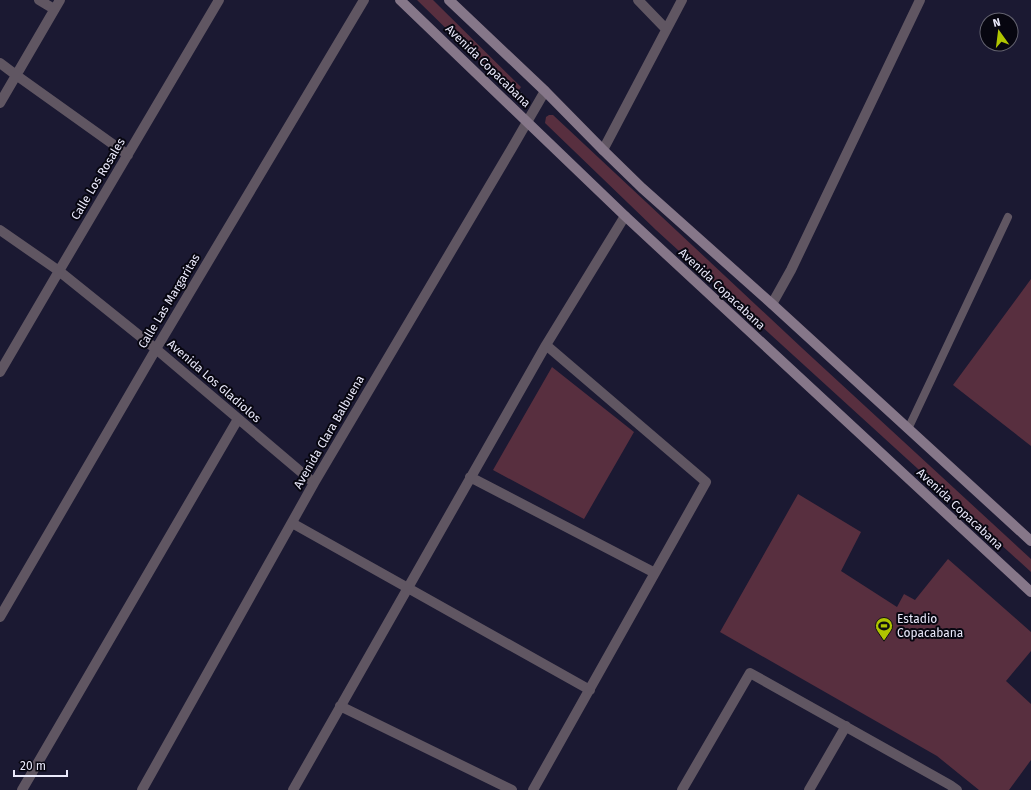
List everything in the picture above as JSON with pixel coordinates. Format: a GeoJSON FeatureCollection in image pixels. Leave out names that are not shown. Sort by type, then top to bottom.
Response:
{"type":"FeatureCollection","features":[{"type":"Feature","properties":{"kind":"main road","name":"Avenida Copacabana"},"geometry":{"type":"LineString","coordinates":[[400,0],[625,216],[1031,592]]}},
{"type":"Feature","properties":{"kind":"main road","name":"Avenida Copacabana"},"geometry":{"type":"LineString","coordinates":[[449,0],[545,91],[642,188],[772,304],[1031,541]]}},
{"type":"Feature","properties":{"kind":"street"},"geometry":{"type":"LineString","coordinates":[[39,0],[54,10]]}},
{"type":"Feature","properties":{"kind":"street"},"geometry":{"type":"LineString","coordinates":[[0,103],[60,0]]}},
{"type":"Feature","properties":{"kind":"street","name":"Calle Los Rosales"},"geometry":{"type":"LineString","coordinates":[[0,372],[219,0]]}},
{"type":"Feature","properties":{"kind":"street","name":"Calle Las Margaritas"},"geometry":{"type":"LineString","coordinates":[[0,617],[156,349],[364,0]]}},
{"type":"Feature","properties":{"kind":"street"},"geometry":{"type":"LineString","coordinates":[[638,0],[666,30]]}},
{"type":"Feature","properties":{"kind":"street"},"geometry":{"type":"LineString","coordinates":[[603,150],[682,0]]}},
{"type":"Feature","properties":{"kind":"street"},"geometry":{"type":"LineString","coordinates":[[772,304],[791,270],[920,0]]}},
{"type":"Feature","properties":{"kind":"street"},"geometry":{"type":"LineString","coordinates":[[0,63],[128,155]]}},
{"type":"Feature","properties":{"kind":"street","name":"Avenida Clara Balbuena"},"geometry":{"type":"LineString","coordinates":[[142,790],[314,483],[545,91]]}},
{"type":"Feature","properties":{"kind":"street"},"geometry":{"type":"LineString","coordinates":[[293,790],[546,345],[625,216]]}},
{"type":"Feature","properties":{"kind":"street","name":"Avenida Los Gladiolos"},"geometry":{"type":"LineString","coordinates":[[0,230],[59,271],[156,349],[314,483]]}},
{"type":"Feature","properties":{"kind":"street"},"geometry":{"type":"LineString","coordinates":[[533,790],[706,482],[546,345]]}},
{"type":"Feature","properties":{"kind":"street"},"geometry":{"type":"LineString","coordinates":[[22,790],[238,419]]}},
{"type":"Feature","properties":{"kind":"street"},"geometry":{"type":"LineString","coordinates":[[470,478],[655,573]]}},
{"type":"Feature","properties":{"kind":"street"},"geometry":{"type":"LineString","coordinates":[[292,523],[590,690]]}},
{"type":"Feature","properties":{"kind":"street"},"geometry":{"type":"LineString","coordinates":[[682,790],[750,673],[846,726],[951,788]]}},
{"type":"Feature","properties":{"kind":"street"},"geometry":{"type":"LineString","coordinates":[[340,706],[512,790]]}},
{"type":"Feature","properties":{"kind":"street"},"geometry":{"type":"LineString","coordinates":[[809,790],[846,726]]}},
{"type":"Feature","properties":{"kind":"lane"},"geometry":{"type":"LineString","coordinates":[[908,429],[1008,217]]}},
{"type":"Feature","properties":{"kind":"shaded area"},"geometry":{"type":"Polygon","coordinates":[[[417,0],[433,0],[521,87],[517,93],[512,93],[417,0]]]}},
{"type":"Feature","properties":{"kind":"shaded area"},"geometry":{"type":"Polygon","coordinates":[[[553,115],[802,348],[1031,559],[1031,572],[656,230],[545,123],[546,117],[553,115]]]}},
{"type":"Feature","properties":{"kind":"shaded area"},"geometry":{"type":"Polygon","coordinates":[[[1031,279],[1031,446],[953,385],[1031,279]]]}},
{"type":"Feature","properties":{"kind":"shaded area"},"geometry":{"type":"Polygon","coordinates":[[[552,367],[634,432],[584,519],[493,470],[552,367]]]}},
{"type":"Feature","properties":{"kind":"shaded area","name":"Estadio Copacabana"},"geometry":{"type":"Polygon","coordinates":[[[798,494],[861,532],[841,571],[897,607],[904,594],[915,600],[948,559],[1031,632],[1031,651],[1006,681],[1031,704],[1031,760],[1009,790],[979,790],[937,756],[720,632],[798,494]]]}},
{"type":"Feature","properties":{"kind":"place","name":"Estadio Copacabana"},"geometry":{"type":"Point","coordinates":[884,641]}}]}
